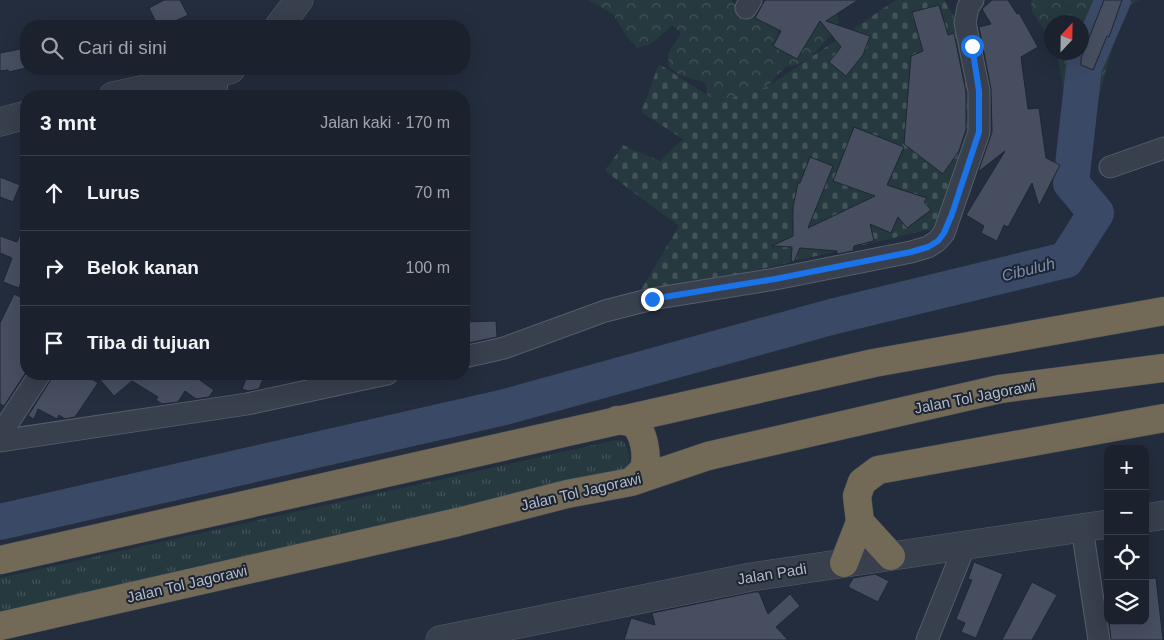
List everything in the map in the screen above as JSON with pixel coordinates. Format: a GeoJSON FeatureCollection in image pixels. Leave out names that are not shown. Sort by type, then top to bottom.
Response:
{"type":"FeatureCollection","features":[{"type":"Feature","properties":{"kind":"highway"},"geometry":{"type":"LineString","coordinates":[[0,560],[874,363],[1164,311]]}},
{"type":"Feature","properties":{"kind":"highway","name":"Jalan Tol Jagorawi"},"geometry":{"type":"LineString","coordinates":[[0,626],[458,522],[568,494],[631,482],[708,456],[1000,389],[1164,368]]}},
{"type":"Feature","properties":{"kind":"highway"},"geometry":{"type":"LineString","coordinates":[[844,563],[860,522],[857,496],[862,482],[878,470],[1164,418]]}},
{"type":"Feature","properties":{"kind":"highway"},"geometry":{"type":"LineString","coordinates":[[617,420],[632,423],[639,429],[642,435],[646,457],[643,470],[631,482]]}},
{"type":"Feature","properties":{"kind":"highway"},"geometry":{"type":"LineString","coordinates":[[860,522],[891,556]]}},
{"type":"Feature","properties":{"kind":"street"},"geometry":{"type":"LineString","coordinates":[[284,20],[299,0]]}},
{"type":"Feature","properties":{"kind":"street"},"geometry":{"type":"LineString","coordinates":[[470,356],[504,348],[605,311],[652,299],[775,279],[902,254],[928,247],[938,241],[952,214],[979,132],[979,91],[966,23],[966,15],[973,0]]}},
{"type":"Feature","properties":{"kind":"street"},"geometry":{"type":"LineString","coordinates":[[154,90],[222,80]]}},
{"type":"Feature","properties":{"kind":"street"},"geometry":{"type":"LineString","coordinates":[[0,122],[20,117]]}},
{"type":"Feature","properties":{"kind":"street"},"geometry":{"type":"LineString","coordinates":[[1110,167],[1164,148]]}},
{"type":"Feature","properties":{"kind":"street"},"geometry":{"type":"LineString","coordinates":[[0,435],[36,380]]}},
{"type":"Feature","properties":{"kind":"street"},"geometry":{"type":"LineString","coordinates":[[0,441],[247,404],[359,380]]}},
{"type":"Feature","properties":{"kind":"street"},"geometry":{"type":"LineString","coordinates":[[1149,517],[1164,515]]}},
{"type":"Feature","properties":{"kind":"street"},"geometry":{"type":"LineString","coordinates":[[1095,526],[1096,635]]}},
{"type":"Feature","properties":{"kind":"street","name":"Jalan Padi"},"geometry":{"type":"LineString","coordinates":[[440,640],[751,577],[1095,526]]}},
{"type":"Feature","properties":{"kind":"street"},"geometry":{"type":"LineString","coordinates":[[927,640],[965,545]]}},
{"type":"Feature","properties":{"kind":"green space"},"geometry":{"type":"Polygon","coordinates":[[[588,0],[731,0],[742,14],[767,16],[777,22],[778,36],[836,9],[839,22],[831,35],[811,57],[799,64],[786,67],[776,76],[741,125],[707,96],[706,83],[679,75],[669,67],[668,54],[681,33],[672,25],[651,44],[637,48],[627,37],[613,14],[588,0]]]}},
{"type":"Feature","properties":{"kind":"green space"},"geometry":{"type":"Polygon","coordinates":[[[896,0],[944,0],[953,15],[976,137],[948,225],[744,273],[639,293],[679,226],[605,171],[623,145],[660,161],[683,139],[641,112],[659,64],[718,102],[767,87],[896,0]]]}},
{"type":"Feature","properties":{"kind":"green space"},"geometry":{"type":"Polygon","coordinates":[[[1031,0],[1140,0],[1123,8],[1096,108],[1066,105],[1058,60],[1089,60],[1089,15],[1044,15],[1044,30],[1032,11],[1031,0]]]}},
{"type":"Feature","properties":{"kind":"green space"},"geometry":{"type":"Polygon","coordinates":[[[616,440],[623,441],[629,453],[629,465],[624,473],[0,611],[0,578],[616,440]]]}},
{"type":"Feature","properties":{"kind":"building"},"geometry":{"type":"Polygon","coordinates":[[[164,0],[180,0],[188,15],[178,20],[155,20],[149,8],[164,0]]]}},
{"type":"Feature","properties":{"kind":"building"},"geometry":{"type":"Polygon","coordinates":[[[765,0],[858,0],[826,21],[870,36],[863,55],[846,76],[829,62],[841,47],[820,21],[797,59],[773,46],[781,31],[755,18],[765,0]]]}},
{"type":"Feature","properties":{"kind":"building"},"geometry":{"type":"Polygon","coordinates":[[[992,0],[1008,0],[1017,14],[1019,13],[1038,47],[1021,57],[1028,109],[1039,108],[1046,158],[1060,165],[1039,206],[1032,183],[1008,227],[1004,225],[997,241],[981,233],[984,226],[966,215],[1005,151],[978,172],[992,132],[991,89],[979,27],[991,24],[982,9],[992,0]]]}},
{"type":"Feature","properties":{"kind":"building"},"geometry":{"type":"Polygon","coordinates":[[[1104,0],[1122,0],[1109,37],[1107,36],[1093,70],[1081,65],[1081,60],[1089,60],[1089,38],[1104,0]]]}},
{"type":"Feature","properties":{"kind":"building"},"geometry":{"type":"Polygon","coordinates":[[[939,5],[948,35],[954,33],[966,92],[966,130],[959,151],[943,174],[904,144],[911,56],[923,51],[912,12],[939,5]]]}},
{"type":"Feature","properties":{"kind":"building"},"geometry":{"type":"Polygon","coordinates":[[[20,49],[20,69],[9,72],[8,70],[0,71],[0,53],[20,49]]]}},
{"type":"Feature","properties":{"kind":"building"},"geometry":{"type":"Polygon","coordinates":[[[854,127],[904,147],[887,185],[927,198],[924,202],[931,210],[907,228],[898,217],[891,233],[870,224],[874,241],[854,246],[853,251],[837,254],[837,251],[800,248],[794,262],[791,261],[792,247],[772,246],[793,236],[793,207],[798,183],[800,183],[810,157],[833,166],[808,228],[875,196],[833,181],[854,127]]]}},
{"type":"Feature","properties":{"kind":"building"},"geometry":{"type":"Polygon","coordinates":[[[0,177],[20,185],[13,202],[0,197],[0,177]]]}},
{"type":"Feature","properties":{"kind":"building"},"geometry":{"type":"Polygon","coordinates":[[[20,234],[19,288],[3,282],[12,258],[0,253],[0,236],[17,242],[20,234]]]}},
{"type":"Feature","properties":{"kind":"building"},"geometry":{"type":"Polygon","coordinates":[[[14,294],[20,297],[21,380],[4,406],[0,404],[0,323],[14,294]]]}},
{"type":"Feature","properties":{"kind":"building"},"geometry":{"type":"Polygon","coordinates":[[[496,321],[497,337],[470,343],[470,322],[496,321]]]}},
{"type":"Feature","properties":{"kind":"building"},"geometry":{"type":"Polygon","coordinates":[[[93,380],[98,383],[75,417],[65,419],[59,415],[57,419],[38,409],[34,419],[28,416],[50,381],[93,380]]]}},
{"type":"Feature","properties":{"kind":"building"},"geometry":{"type":"Polygon","coordinates":[[[100,380],[200,380],[214,390],[209,397],[196,399],[185,391],[178,402],[162,404],[156,400],[158,397],[132,381],[114,396],[100,380]]]}},
{"type":"Feature","properties":{"kind":"building"},"geometry":{"type":"Polygon","coordinates":[[[246,380],[263,380],[259,389],[248,391],[242,389],[246,380]]]}},
{"type":"Feature","properties":{"kind":"building"},"geometry":{"type":"Polygon","coordinates":[[[974,562],[1003,574],[976,638],[961,632],[965,623],[956,619],[972,580],[968,579],[974,562]]]}},
{"type":"Feature","properties":{"kind":"building"},"geometry":{"type":"Polygon","coordinates":[[[875,574],[889,581],[878,602],[848,587],[853,578],[875,574]]]}},
{"type":"Feature","properties":{"kind":"building"},"geometry":{"type":"Polygon","coordinates":[[[1156,578],[1163,640],[1111,640],[1109,625],[1149,625],[1149,579],[1156,578]]]}},
{"type":"Feature","properties":{"kind":"building"},"geometry":{"type":"Polygon","coordinates":[[[1032,582],[1057,595],[1032,640],[1002,640],[1032,582]]]}},
{"type":"Feature","properties":{"kind":"building"},"geometry":{"type":"Polygon","coordinates":[[[759,592],[768,614],[790,594],[800,606],[776,627],[788,640],[624,640],[631,618],[655,625],[652,613],[759,592]]]}},
{"type":"Feature","properties":{"kind":"waterway","name":"Cibuluh"},"geometry":{"type":"LineString","coordinates":[[0,522],[505,407],[831,317],[1066,260],[1096,213],[1071,183],[1084,67],[1113,0]]}},
{"type":"Feature","properties":{"kind":"route"},"geometry":{"type":"LineString","coordinates":[[652,299],[775,279],[911,252],[928,247],[938,241],[944,233],[952,214],[979,132],[979,91],[972,46]]}}]}
